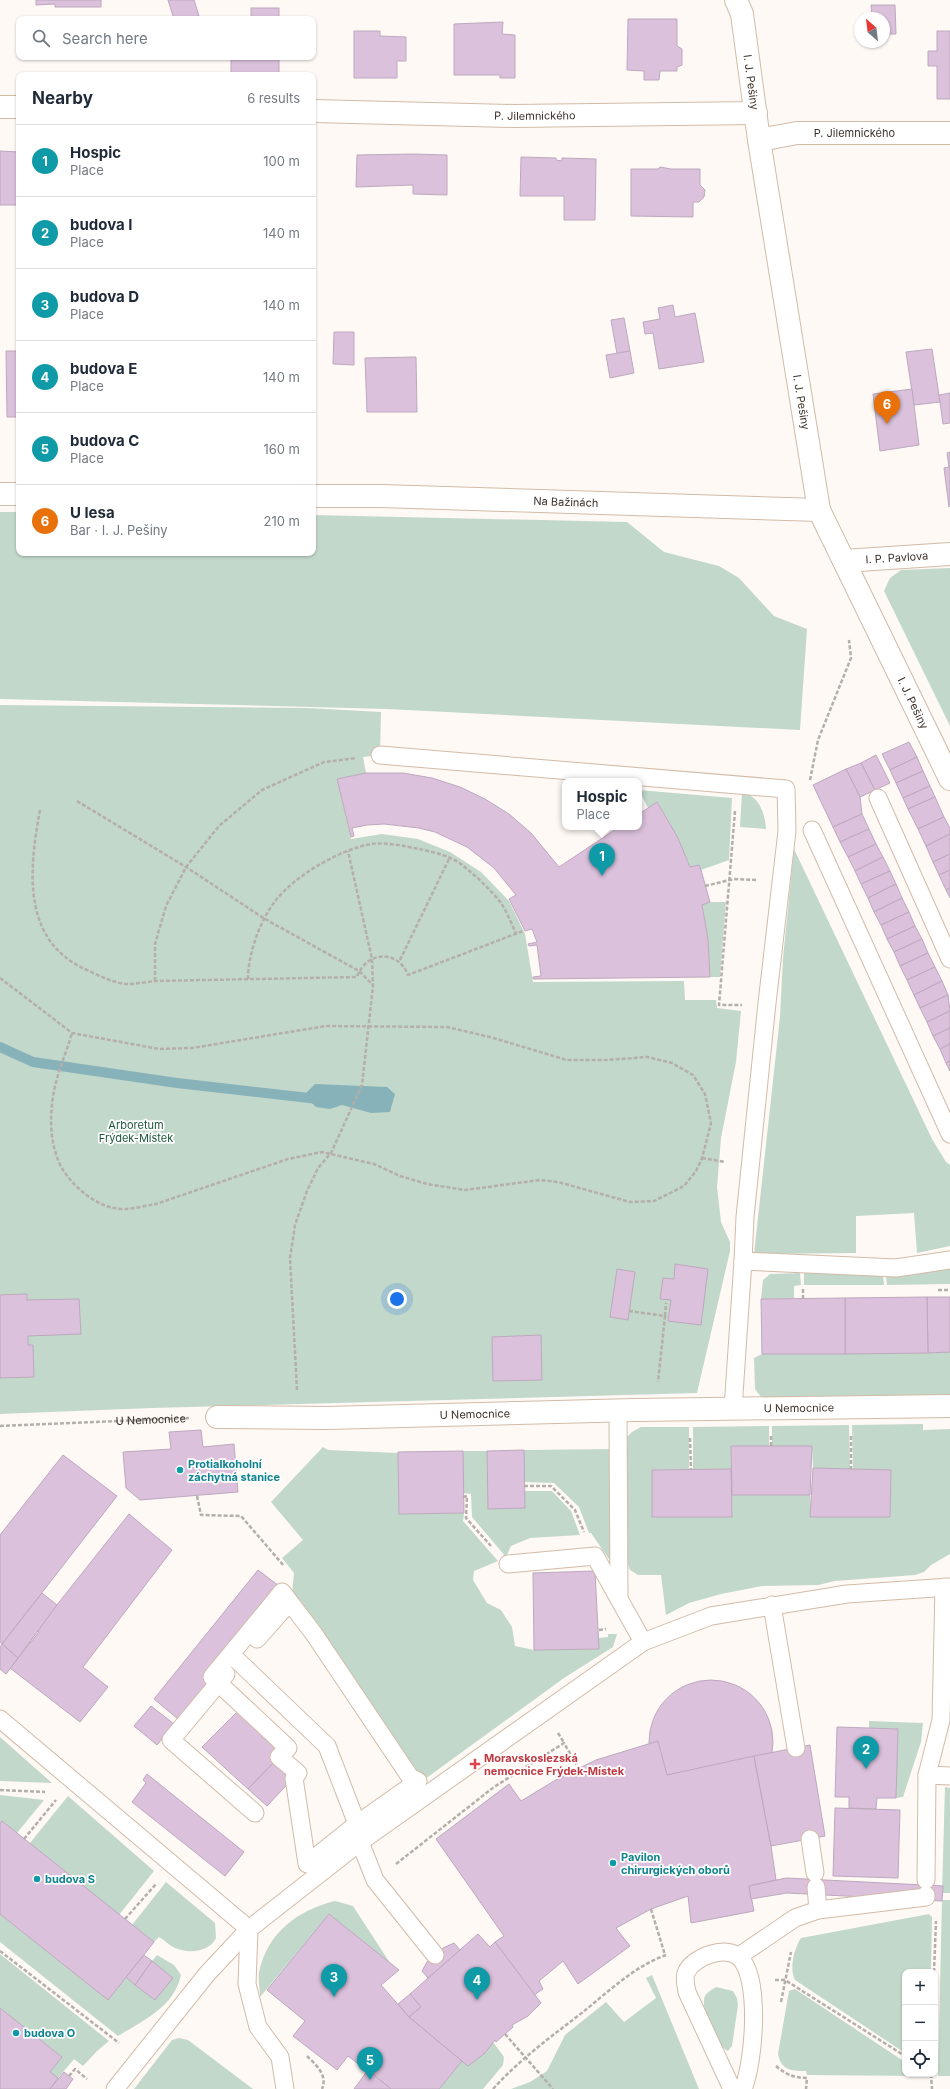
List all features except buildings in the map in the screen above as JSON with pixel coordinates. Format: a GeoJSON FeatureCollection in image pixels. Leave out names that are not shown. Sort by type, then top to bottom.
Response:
{"type":"FeatureCollection","features":[{"type":"Feature","properties":{"kind":"street","name":"I. J. Pešiny"},"geometry":{"type":"LineString","coordinates":[[736,0],[742,14],[759,140],[819,510],[950,779]]}},
{"type":"Feature","properties":{"kind":"street"},"geometry":{"type":"LineString","coordinates":[[0,107],[16,107]]}},
{"type":"Feature","properties":{"kind":"street","name":"P. Jilemnického"},"geometry":{"type":"LineString","coordinates":[[316,111],[514,116],[756,113]]}},
{"type":"Feature","properties":{"kind":"street","name":"P. Jilemnického"},"geometry":{"type":"LineString","coordinates":[[759,140],[797,133],[950,133]]}},
{"type":"Feature","properties":{"kind":"street"},"geometry":{"type":"LineString","coordinates":[[0,494],[16,494]]}},
{"type":"Feature","properties":{"kind":"street","name":"Na Bažinách"},"geometry":{"type":"LineString","coordinates":[[316,496],[389,496],[819,510]]}},
{"type":"Feature","properties":{"kind":"street","name":"I. P. Pavlova"},"geometry":{"type":"LineString","coordinates":[[844,561],[950,554]]}},
{"type":"Feature","properties":{"kind":"street","name":"U Nemocnice"},"geometry":{"type":"LineString","coordinates":[[218,1417],[298,1417],[950,1406]]}},
{"type":"Feature","properties":{"kind":"lane"},"geometry":{"type":"LineString","coordinates":[[380,755],[786,789],[787,831],[745,1218],[733,1409]]}},
{"type":"Feature","properties":{"kind":"lane"},"geometry":{"type":"LineString","coordinates":[[878,798],[950,959]]}},
{"type":"Feature","properties":{"kind":"lane"},"geometry":{"type":"LineString","coordinates":[[812,830],[950,1134]]}},
{"type":"Feature","properties":{"kind":"lane"},"geometry":{"type":"LineString","coordinates":[[743,1261],[896,1268],[950,1260]]}},
{"type":"Feature","properties":{"kind":"lane"},"geometry":{"type":"LineString","coordinates":[[618,1412],[619,1598]]}},
{"type":"Feature","properties":{"kind":"lane"},"geometry":{"type":"LineString","coordinates":[[508,1564],[595,1556],[643,1642]]}},
{"type":"Feature","properties":{"kind":"lane"},"geometry":{"type":"LineString","coordinates":[[115,2089],[207,1974],[249,1928],[360,1842],[643,1642],[711,1616],[847,1594],[947,1587],[946,1702],[927,1775],[926,1897],[818,1910],[796,1918],[739,1956]]}},
{"type":"Feature","properties":{"kind":"lane"},"geometry":{"type":"LineString","coordinates":[[282,1592],[288,1602],[314,1634],[410,1777],[418,1781],[357,1824],[307,1864],[294,1778],[298,1773],[279,1757],[288,1748],[212,1677],[282,1592]]}},
{"type":"Feature","properties":{"kind":"lane"},"geometry":{"type":"LineString","coordinates":[[255,1813],[171,1740],[288,1602]]}},
{"type":"Feature","properties":{"kind":"lane"},"geometry":{"type":"LineString","coordinates":[[772,1605],[796,1748]]}},
{"type":"Feature","properties":{"kind":"lane"},"geometry":{"type":"LineString","coordinates":[[238,1661],[328,1746],[357,1824],[360,1842],[375,1880],[435,1955]]}},
{"type":"Feature","properties":{"kind":"lane"},"geometry":{"type":"LineString","coordinates":[[0,1719],[249,1928]]}},
{"type":"Feature","properties":{"kind":"lane"},"geometry":{"type":"LineString","coordinates":[[927,1775],[950,1776]]}},
{"type":"Feature","properties":{"kind":"lane"},"geometry":{"type":"LineString","coordinates":[[810,1839],[818,1910]]}},
{"type":"Feature","properties":{"kind":"lane"},"geometry":{"type":"LineString","coordinates":[[249,1928],[247,1984],[258,2026],[280,2057],[285,2089]]}},
{"type":"Feature","properties":{"kind":"lane"},"geometry":{"type":"LineString","coordinates":[[732,2089],[687,1992],[685,1974],[695,1960],[721,1952],[739,1956],[747,1967],[752,1980],[753,2040],[747,2081],[743,2089]]}},
{"type":"Feature","properties":{"kind":"path"},"geometry":{"type":"LineString","coordinates":[[810,783],[818,740],[851,658],[849,635]]}},
{"type":"Feature","properties":{"kind":"path"},"geometry":{"type":"LineString","coordinates":[[155,981],[155,944],[166,906],[186,867],[219,826],[262,790],[324,762],[380,755]]}},
{"type":"Feature","properties":{"kind":"path"},"geometry":{"type":"LineString","coordinates":[[78,801],[186,867],[265,919],[359,971],[373,986]]}},
{"type":"Feature","properties":{"kind":"path"},"geometry":{"type":"LineString","coordinates":[[40,810],[35,838],[33,899],[39,922],[48,940],[62,955],[77,966],[107,979],[128,984],[155,981],[357,977],[359,971],[372,959],[386,955],[400,960],[408,975],[523,931]]}},
{"type":"Feature","properties":{"kind":"path"},"geometry":{"type":"LineString","coordinates":[[735,810],[719,1004],[748,1005]]}},
{"type":"Feature","properties":{"kind":"path"},"geometry":{"type":"LineString","coordinates":[[248,979],[248,966],[253,945],[275,901],[287,888],[331,858],[348,850],[372,844],[403,846],[435,853],[461,864],[500,903],[516,933]]}},
{"type":"Feature","properties":{"kind":"path"},"geometry":{"type":"LineString","coordinates":[[298,1417],[290,1258],[295,1225],[307,1191],[318,1168],[331,1153],[344,1128],[362,1085],[373,986],[372,959],[348,850]]}},
{"type":"Feature","properties":{"kind":"path"},"geometry":{"type":"LineString","coordinates":[[400,960],[449,859]]}},
{"type":"Feature","properties":{"kind":"path"},"geometry":{"type":"LineString","coordinates":[[705,886],[730,880],[781,881]]}},
{"type":"Feature","properties":{"kind":"path"},"geometry":{"type":"LineString","coordinates":[[0,978],[72,1033],[166,1049],[192,1048],[326,1026],[447,1027],[505,1041],[567,1060],[607,1060],[647,1057],[672,1063],[693,1075],[704,1094],[711,1123],[702,1158],[696,1171],[684,1186],[654,1201],[630,1202],[552,1181],[540,1180],[466,1190],[400,1176],[374,1164],[322,1152],[288,1159],[156,1204],[114,1208],[92,1199],[74,1186],[57,1159],[50,1120],[58,1075],[72,1033]]}},
{"type":"Feature","properties":{"kind":"path"},"geometry":{"type":"LineString","coordinates":[[702,1158],[719,1161]]}},
{"type":"Feature","properties":{"kind":"path"},"geometry":{"type":"LineString","coordinates":[[654,1410],[666,1303]]}},
{"type":"Feature","properties":{"kind":"path"},"geometry":{"type":"LineString","coordinates":[[629,1311],[665,1316]]}},
{"type":"Feature","properties":{"kind":"path","name":"U Nemocnice"},"geometry":{"type":"LineString","coordinates":[[0,1426],[218,1417]]}},
{"type":"Feature","properties":{"kind":"path"},"geometry":{"type":"LineString","coordinates":[[851,1430],[851,1469]]}},
{"type":"Feature","properties":{"kind":"path"},"geometry":{"type":"LineString","coordinates":[[690,1432],[691,1469]]}},
{"type":"Feature","properties":{"kind":"path"},"geometry":{"type":"LineString","coordinates":[[524,1486],[551,1486],[574,1510],[595,1556]]}},
{"type":"Feature","properties":{"kind":"path"},"geometry":{"type":"LineString","coordinates":[[197,1496],[201,1515],[241,1516],[290,1573],[288,1602]]}},
{"type":"Feature","properties":{"kind":"path"},"geometry":{"type":"LineString","coordinates":[[463,1497],[467,1496],[466,1518],[508,1564]]}},
{"type":"Feature","properties":{"kind":"path"},"geometry":{"type":"LineString","coordinates":[[375,1880],[494,1786],[564,1743],[579,1769]]}},
{"type":"Feature","properties":{"kind":"path"},"geometry":{"type":"LineString","coordinates":[[24,1839],[72,1779]]}},
{"type":"Feature","properties":{"kind":"path"},"geometry":{"type":"LineString","coordinates":[[0,1790],[62,1793]]}},
{"type":"Feature","properties":{"kind":"path"},"geometry":{"type":"LineString","coordinates":[[125,1919],[173,1864]]}},
{"type":"Feature","properties":{"kind":"path"},"geometry":{"type":"LineString","coordinates":[[651,1909],[665,1955]]}},
{"type":"Feature","properties":{"kind":"path"},"geometry":{"type":"LineString","coordinates":[[934,1969],[936,1916]]}},
{"type":"Feature","properties":{"kind":"path"},"geometry":{"type":"LineString","coordinates":[[780,2009],[792,1947]]}},
{"type":"Feature","properties":{"kind":"path"},"geometry":{"type":"LineString","coordinates":[[0,1951],[119,2043]]}},
{"type":"Feature","properties":{"kind":"path"},"geometry":{"type":"LineString","coordinates":[[493,2089],[526,2057],[639,1968],[665,1955],[672,1954]]}},
{"type":"Feature","properties":{"kind":"path"},"geometry":{"type":"LineString","coordinates":[[752,1980],[785,1980],[902,2054]]}},
{"type":"Feature","properties":{"kind":"path"},"geometry":{"type":"LineString","coordinates":[[505,2034],[554,2089]]}},
{"type":"Feature","properties":{"kind":"path"},"geometry":{"type":"LineString","coordinates":[[305,2054],[321,2070],[324,2084],[322,2089]]}},
{"type":"Feature","properties":{"kind":"path"},"geometry":{"type":"LineString","coordinates":[[774,2058],[776,2065],[784,2073],[798,2078],[807,2078],[806,2089]]}},
{"type":"Feature","properties":{"kind":"path"},"geometry":{"type":"LineString","coordinates":[[69,2076],[75,2069],[87,2079]]}},
{"type":"Feature","properties":{"kind":"path"},"geometry":{"type":"LineString","coordinates":[[931,2077],[932,2089]]}},
{"type":"Feature","properties":{"kind":"green space"},"geometry":{"type":"Polygon","coordinates":[[[0,512],[16,512],[16,556],[316,556],[316,515],[627,522],[664,552],[719,566],[739,578],[774,616],[807,629],[800,730],[387,709],[0,699],[0,512]]]}},
{"type":"Feature","properties":{"kind":"green space"},"geometry":{"type":"Polygon","coordinates":[[[950,568],[950,726],[884,591],[890,578],[901,570],[950,568]]]}},
{"type":"Feature","properties":{"kind":"green space","name":"Arboretum Frýdek-Místek"},"geometry":{"type":"Polygon","coordinates":[[[0,705],[308,708],[381,712],[380,755],[363,757],[366,773],[337,779],[351,839],[382,834],[418,839],[450,852],[481,872],[509,901],[525,934],[533,982],[684,981],[685,1000],[716,1000],[717,1008],[741,1011],[736,1062],[721,1138],[717,1187],[721,1222],[730,1242],[730,1251],[697,1393],[152,1408],[0,1414],[0,705]]]}},
{"type":"Feature","properties":{"kind":"green space"},"geometry":{"type":"Polygon","coordinates":[[[642,790],[732,798],[729,860],[701,870],[699,865],[690,867],[677,836],[658,803],[648,808],[642,796],[642,790]]]}},
{"type":"Feature","properties":{"kind":"green space"},"geometry":{"type":"Polygon","coordinates":[[[742,792],[753,797],[757,801],[764,817],[766,829],[740,827],[742,792]]]}},
{"type":"Feature","properties":{"kind":"green space"},"geometry":{"type":"Polygon","coordinates":[[[794,849],[932,1139],[946,1162],[950,1165],[950,1246],[917,1253],[914,1213],[856,1216],[856,1253],[754,1254],[780,1017],[783,958],[794,849]]]}},
{"type":"Feature","properties":{"kind":"green space"},"geometry":{"type":"Polygon","coordinates":[[[710,902],[726,902],[720,977],[710,977],[708,939],[702,905],[710,902]]]}},
{"type":"Feature","properties":{"kind":"green space"},"geometry":{"type":"Polygon","coordinates":[[[950,1267],[950,1284],[887,1285],[886,1276],[898,1277],[950,1267]]]}},
{"type":"Feature","properties":{"kind":"green space"},"geometry":{"type":"Polygon","coordinates":[[[800,1273],[801,1285],[794,1286],[794,1298],[761,1299],[763,1280],[770,1274],[800,1273]]]}},
{"type":"Feature","properties":{"kind":"green space"},"geometry":{"type":"Polygon","coordinates":[[[804,1273],[883,1276],[884,1285],[804,1285],[804,1273]]]}},
{"type":"Feature","properties":{"kind":"green space"},"geometry":{"type":"Polygon","coordinates":[[[950,1352],[950,1398],[761,1397],[755,1389],[754,1358],[762,1354],[950,1352]]]}},
{"type":"Feature","properties":{"kind":"green space"},"geometry":{"type":"Polygon","coordinates":[[[923,1424],[923,1430],[950,1429],[950,1554],[931,1565],[924,1572],[915,1575],[835,1581],[818,1585],[762,1586],[721,1594],[689,1603],[666,1615],[661,1575],[638,1575],[630,1570],[625,1556],[624,1440],[632,1432],[641,1427],[689,1427],[689,1469],[652,1470],[652,1517],[732,1517],[732,1495],[810,1495],[811,1517],[890,1517],[891,1470],[853,1469],[852,1425],[923,1424]]]}},
{"type":"Feature","properties":{"kind":"green space"},"geometry":{"type":"Polygon","coordinates":[[[849,1425],[850,1469],[813,1468],[812,1446],[772,1446],[772,1426],[849,1425]]]}},
{"type":"Feature","properties":{"kind":"green space"},"geometry":{"type":"Polygon","coordinates":[[[769,1426],[769,1446],[731,1446],[731,1469],[693,1469],[693,1427],[769,1426]]]}},
{"type":"Feature","properties":{"kind":"green space"},"geometry":{"type":"Polygon","coordinates":[[[323,1447],[328,1450],[398,1453],[399,1514],[464,1513],[463,1521],[498,1561],[474,1571],[473,1580],[487,1603],[501,1610],[512,1627],[515,1646],[534,1650],[599,1649],[599,1638],[608,1637],[608,1634],[617,1634],[613,1647],[564,1678],[425,1779],[418,1781],[291,1604],[294,1573],[282,1558],[303,1540],[271,1502],[323,1447]]]}},
{"type":"Feature","properties":{"kind":"green space"},"geometry":{"type":"Polygon","coordinates":[[[613,1449],[613,1565],[591,1533],[589,1533],[579,1507],[554,1483],[524,1482],[524,1450],[613,1449]]]}},
{"type":"Feature","properties":{"kind":"green space"},"geometry":{"type":"Polygon","coordinates":[[[463,1451],[487,1451],[488,1508],[524,1491],[552,1491],[571,1511],[580,1535],[530,1538],[511,1546],[506,1557],[472,1517],[471,1494],[463,1493],[463,1451]]]}},
{"type":"Feature","properties":{"kind":"green space"},"geometry":{"type":"Polygon","coordinates":[[[869,1721],[923,1723],[921,1742],[903,1797],[896,1798],[898,1729],[869,1728],[869,1721]]]}},
{"type":"Feature","properties":{"kind":"green space"},"geometry":{"type":"Polygon","coordinates":[[[0,1737],[52,1783],[0,1781],[0,1737]]]}},
{"type":"Feature","properties":{"kind":"green space"},"geometry":{"type":"Polygon","coordinates":[[[945,1787],[950,1788],[950,1893],[942,1893],[945,1787]]]}},
{"type":"Feature","properties":{"kind":"green space"},"geometry":{"type":"Polygon","coordinates":[[[0,1795],[44,1800],[17,1833],[2,1821],[0,1824],[0,1795]]]}},
{"type":"Feature","properties":{"kind":"green space"},"geometry":{"type":"Polygon","coordinates":[[[68,1796],[154,1871],[119,1915],[30,1843],[68,1796]]]}},
{"type":"Feature","properties":{"kind":"green space"},"geometry":{"type":"Polygon","coordinates":[[[166,1882],[215,1923],[216,1938],[209,1946],[204,1949],[192,1951],[180,1950],[159,1937],[154,1942],[132,1925],[166,1882]]]}},
{"type":"Feature","properties":{"kind":"green space"},"geometry":{"type":"Polygon","coordinates":[[[942,1900],[950,1900],[950,2076],[938,2076],[942,1900]]]}},
{"type":"Feature","properties":{"kind":"green space"},"geometry":{"type":"Polygon","coordinates":[[[335,1901],[353,1906],[390,1963],[329,1914],[260,1997],[259,1972],[269,1945],[277,1934],[286,1925],[309,1910],[335,1901]]]}},
{"type":"Feature","properties":{"kind":"green space"},"geometry":{"type":"Polygon","coordinates":[[[0,1914],[108,2000],[126,1977],[155,2000],[152,1961],[157,1955],[174,1965],[181,1975],[177,1986],[172,1996],[157,2012],[118,2036],[0,1942],[0,1914]]]}},
{"type":"Feature","properties":{"kind":"green space"},"geometry":{"type":"Polygon","coordinates":[[[929,1914],[932,1917],[931,1969],[902,1969],[902,2051],[795,1980],[792,1965],[796,1948],[801,1938],[929,1914]]]}},
{"type":"Feature","properties":{"kind":"green space"},"geometry":{"type":"Polygon","coordinates":[[[0,1954],[109,2041],[83,2066],[74,2059],[58,2078],[50,2072],[62,2057],[0,2008],[0,1954]]]}},
{"type":"Feature","properties":{"kind":"green space"},"geometry":{"type":"Polygon","coordinates":[[[652,1975],[699,2089],[511,2089],[530,2082],[547,2071],[565,2035],[606,2002],[624,2022],[656,1998],[646,1978],[652,1975]]]}},
{"type":"Feature","properties":{"kind":"green space"},"geometry":{"type":"Polygon","coordinates":[[[716,1987],[733,1991],[737,1998],[738,2005],[732,2046],[728,2051],[724,2049],[716,2037],[708,2020],[704,2005],[705,1996],[716,1987]]]}},
{"type":"Feature","properties":{"kind":"green space"},"geometry":{"type":"Polygon","coordinates":[[[795,1989],[902,2060],[902,2076],[807,2075],[806,2071],[791,2070],[784,2066],[779,2059],[778,2054],[789,1991],[795,1989]]]}},
{"type":"Feature","properties":{"kind":"green space"},"geometry":{"type":"Polygon","coordinates":[[[179,2038],[188,2040],[253,2089],[134,2089],[172,2040],[179,2038]]]}},
{"type":"Feature","properties":{"kind":"green space"},"geometry":{"type":"Polygon","coordinates":[[[493,2042],[504,2057],[503,2065],[483,2089],[439,2089],[462,2061],[468,2066],[484,2054],[493,2042]]]}},
{"type":"Feature","properties":{"kind":"water"},"geometry":{"type":"Polygon","coordinates":[[[315,1084],[387,1087],[395,1094],[390,1112],[371,1113],[342,1105],[330,1109],[316,1107],[306,1097],[306,1093],[315,1084]]]}},
{"type":"Feature","properties":{"kind":"waterway"},"geometry":{"type":"LineString","coordinates":[[0,1047],[33,1062],[177,1083],[318,1099]]}},
{"type":"Feature","properties":{"kind":"place","name":"U lesa"},"geometry":{"type":"Point","coordinates":[887,424]}},
{"type":"Feature","properties":{"kind":"place","name":"Hospic"},"geometry":{"type":"Point","coordinates":[602,876]}},
{"type":"Feature","properties":{"kind":"place","name":"Protialkoholní záchytná stanice"},"geometry":{"type":"Point","coordinates":[180,1470]}},
{"type":"Feature","properties":{"kind":"place","name":"Moravskoslezská nemocnice Frýdek-Místek"},"geometry":{"type":"Point","coordinates":[475,1764]}},
{"type":"Feature","properties":{"kind":"place","name":"budova I"},"geometry":{"type":"Point","coordinates":[866,1769]}},
{"type":"Feature","properties":{"kind":"place","name":"Pavilon chirurgických oborů"},"geometry":{"type":"Point","coordinates":[613,1863]}},
{"type":"Feature","properties":{"kind":"place","name":"budova S"},"geometry":{"type":"Point","coordinates":[37,1879]}},
{"type":"Feature","properties":{"kind":"place","name":"budova D"},"geometry":{"type":"Point","coordinates":[334,1997]}},
{"type":"Feature","properties":{"kind":"place","name":"budova E"},"geometry":{"type":"Point","coordinates":[477,2000]}},
{"type":"Feature","properties":{"kind":"place","name":"budova O"},"geometry":{"type":"Point","coordinates":[16,2033]}},
{"type":"Feature","properties":{"kind":"place","name":"budova C"},"geometry":{"type":"Point","coordinates":[370,2080]}}]}
